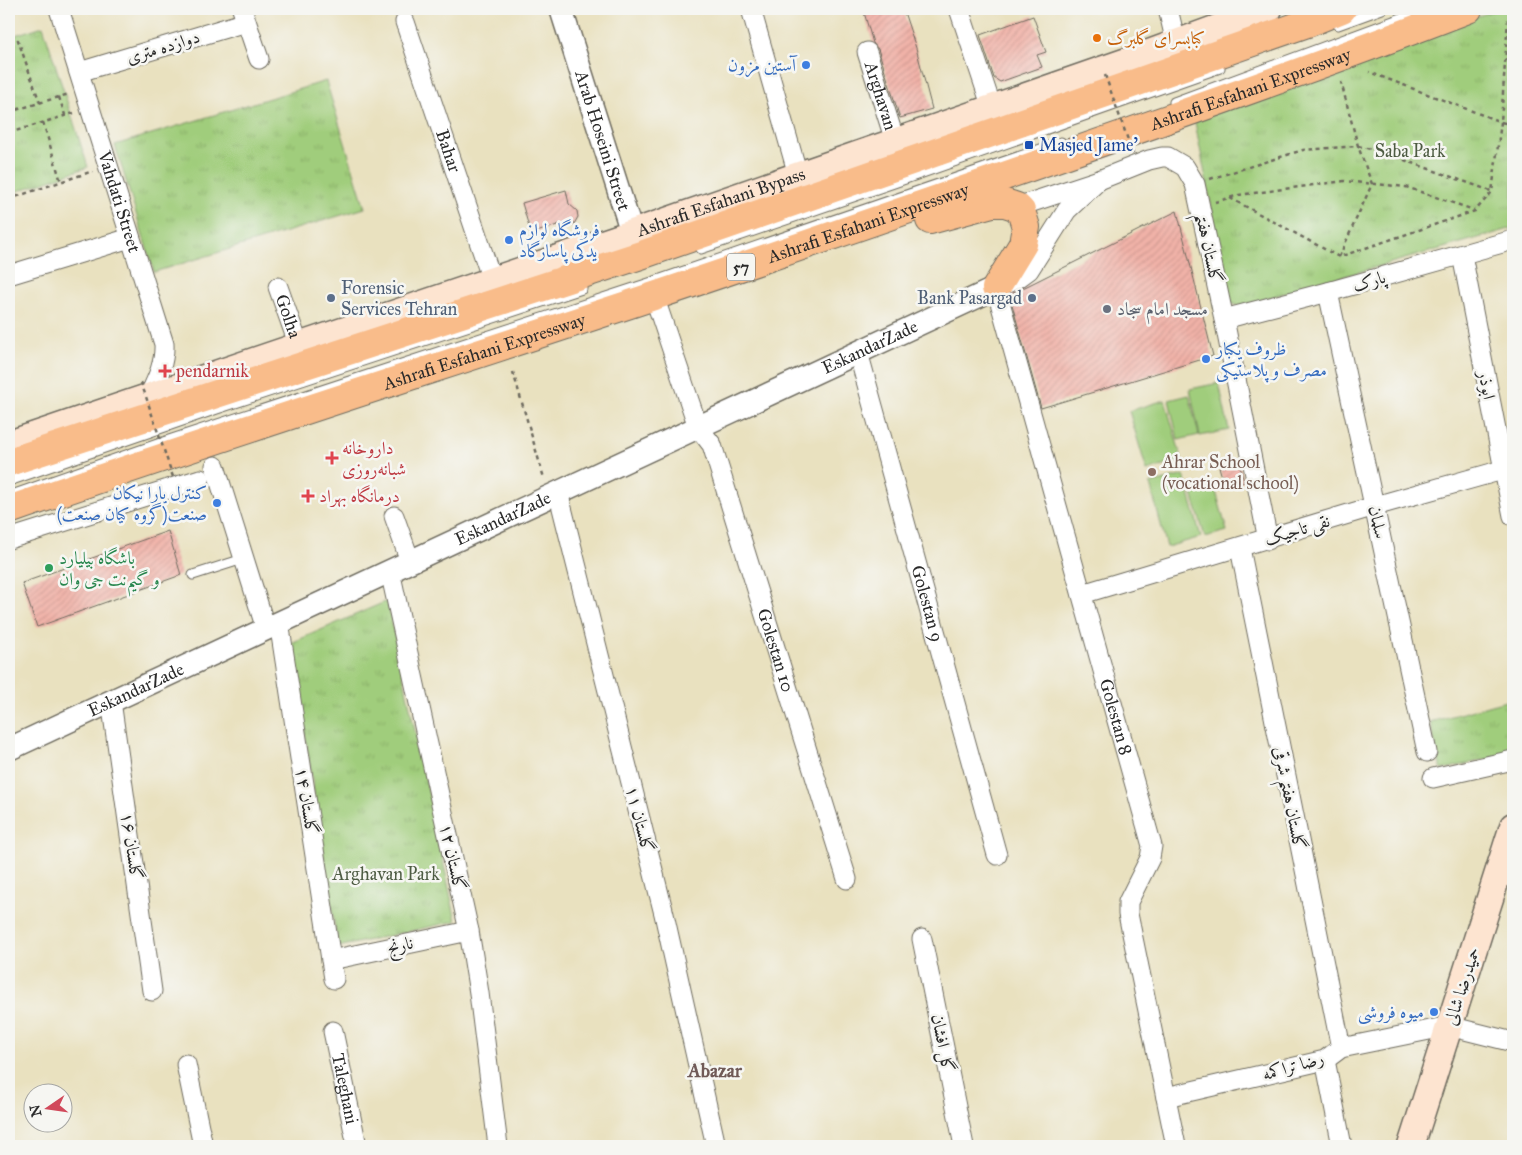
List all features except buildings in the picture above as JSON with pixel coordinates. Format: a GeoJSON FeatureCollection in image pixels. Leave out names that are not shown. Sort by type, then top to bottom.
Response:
{"type":"FeatureCollection","features":[{"type":"Feature","properties":{"kind":"highway","name":"Ashrafi Esfahani Expressway"},"geometry":{"type":"LineString","coordinates":[[9,510],[343,397],[847,231],[1160,122],[1468,9]]}},
{"type":"Feature","properties":{"kind":"highway"},"geometry":{"type":"LineString","coordinates":[[9,462],[160,393],[1300,25],[1336,18]]}},
{"type":"Feature","properties":{"kind":"highway"},"geometry":{"type":"LineString","coordinates":[[847,231],[899,229],[992,203],[1006,203],[1017,207],[1025,218],[1026,236],[1019,252],[996,288]]}},
{"type":"Feature","properties":{"kind":"main road","name":"Ashrafi Esfahani Bypass"},"geometry":{"type":"LineString","coordinates":[[9,444],[492,280],[640,239],[798,175],[1269,9]]}},
{"type":"Feature","properties":{"kind":"main road","name":"حمیدرضا شالی"},"geometry":{"type":"LineString","coordinates":[[1411,1146],[1513,826]]}},
{"type":"Feature","properties":{"kind":"street","name":"Vahdati Street"},"geometry":{"type":"LineString","coordinates":[[59,9],[164,344],[160,393]]}},
{"type":"Feature","properties":{"kind":"street","name":"Arab Hoseini Street"},"geometry":{"type":"LineString","coordinates":[[561,9],[640,239]]}},
{"type":"Feature","properties":{"kind":"street","name":"Arab Hoseini Street"},"geometry":{"type":"LineString","coordinates":[[577,9],[640,239]]}},
{"type":"Feature","properties":{"kind":"street"},"geometry":{"type":"LineString","coordinates":[[751,9],[798,175]]}},
{"type":"Feature","properties":{"kind":"street"},"geometry":{"type":"LineString","coordinates":[[959,9],[992,108]]}},
{"type":"Feature","properties":{"kind":"street"},"geometry":{"type":"LineString","coordinates":[[1168,9],[1176,43]]}},
{"type":"Feature","properties":{"kind":"street","name":"دوازده متری"},"geometry":{"type":"LineString","coordinates":[[81,81],[244,15]]}},
{"type":"Feature","properties":{"kind":"street"},"geometry":{"type":"LineString","coordinates":[[244,15],[259,59]]}},
{"type":"Feature","properties":{"kind":"street","name":"Bahar"},"geometry":{"type":"LineString","coordinates":[[405,22],[492,280]]}},
{"type":"Feature","properties":{"kind":"street","name":"Arghavan"},"geometry":{"type":"LineString","coordinates":[[866,52],[895,142]]}},
{"type":"Feature","properties":{"kind":"street","name":"گلستان هفتم"},"geometry":{"type":"LineString","coordinates":[[1017,207],[1099,180],[1149,160],[1168,157],[1185,167],[1195,184],[1200,206],[1268,540]]}},
{"type":"Feature","properties":{"kind":"street"},"geometry":{"type":"LineString","coordinates":[[996,288],[1018,278],[1028,270],[1067,210],[1099,180]]}},
{"type":"Feature","properties":{"kind":"street"},"geometry":{"type":"LineString","coordinates":[[9,275],[130,238]]}},
{"type":"Feature","properties":{"kind":"street","name":"پارک"},"geometry":{"type":"LineString","coordinates":[[1224,319],[1513,240]]}},
{"type":"Feature","properties":{"kind":"street","name":"ابوذر"},"geometry":{"type":"LineString","coordinates":[[1462,254],[1508,469],[1513,516]]}},
{"type":"Feature","properties":{"kind":"street","name":"Golha"},"geometry":{"type":"LineString","coordinates":[[278,287],[299,346]]}},
{"type":"Feature","properties":{"kind":"street","name":"EskandarZade"},"geometry":{"type":"LineString","coordinates":[[9,749],[996,288]]}},
{"type":"Feature","properties":{"kind":"street","name":"Golestan 8"},"geometry":{"type":"LineString","coordinates":[[996,288],[1152,846],[1150,858],[1128,902],[1128,914],[1176,1146]]}},
{"type":"Feature","properties":{"kind":"street","name":"سلمان"},"geometry":{"type":"LineString","coordinates":[[1328,292],[1427,752]]}},
{"type":"Feature","properties":{"kind":"street","name":"Golestan 10"},"geometry":{"type":"LineString","coordinates":[[654,296],[698,427],[712,445],[847,879]]}},
{"type":"Feature","properties":{"kind":"street","name":"Golestan 9"},"geometry":{"type":"LineString","coordinates":[[858,352],[997,855]]}},
{"type":"Feature","properties":{"kind":"street","name":"گلستان ۱۴"},"geometry":{"type":"LineString","coordinates":[[215,466],[244,559],[272,626],[334,979]]}},
{"type":"Feature","properties":{"kind":"street","name":"نقی تاجیک"},"geometry":{"type":"LineString","coordinates":[[1082,594],[1268,540],[1375,506],[1508,469]]}},
{"type":"Feature","properties":{"kind":"street"},"geometry":{"type":"LineString","coordinates":[[9,539],[200,479]]}},
{"type":"Feature","properties":{"kind":"street","name":"گلستان ۱۱"},"geometry":{"type":"LineString","coordinates":[[554,494],[664,914],[716,1146]]}},
{"type":"Feature","properties":{"kind":"street"},"geometry":{"type":"LineString","coordinates":[[394,516],[410,561]]}},
{"type":"Feature","properties":{"kind":"street","name":"گلستان هفتم شرقی"},"geometry":{"type":"LineString","coordinates":[[1240,548],[1341,1048]]}},
{"type":"Feature","properties":{"kind":"street","name":"گلستان ۱۲"},"geometry":{"type":"LineString","coordinates":[[390,571],[469,931],[479,993],[498,1146]]}},
{"type":"Feature","properties":{"kind":"street","name":"گلستان ۱۶"},"geometry":{"type":"LineString","coordinates":[[111,701],[152,991]]}},
{"type":"Feature","properties":{"kind":"street"},"geometry":{"type":"LineString","coordinates":[[1432,778],[1513,760]]}},
{"type":"Feature","properties":{"kind":"street","name":"نارنج"},"geometry":{"type":"LineString","coordinates":[[331,960],[469,931]]}},
{"type":"Feature","properties":{"kind":"street","name":"گل افشان"},"geometry":{"type":"LineString","coordinates":[[922,939],[964,1146]]}},
{"type":"Feature","properties":{"kind":"street"},"geometry":{"type":"LineString","coordinates":[[1449,1026],[1513,1042]]}},
{"type":"Feature","properties":{"kind":"street","name":"رضا تراکمه"},"geometry":{"type":"LineString","coordinates":[[1166,1096],[1325,1060],[1341,1048],[1449,1026]]}},
{"type":"Feature","properties":{"kind":"street","name":"Taleghani"},"geometry":{"type":"LineString","coordinates":[[333,1031],[356,1146]]}},
{"type":"Feature","properties":{"kind":"street"},"geometry":{"type":"LineString","coordinates":[[1325,1060],[1342,1146]]}},
{"type":"Feature","properties":{"kind":"street"},"geometry":{"type":"LineString","coordinates":[[186,1064],[203,1146]]}},
{"type":"Feature","properties":{"kind":"lane"},"geometry":{"type":"LineString","coordinates":[[1336,18],[1382,9]]}},
{"type":"Feature","properties":{"kind":"lane"},"geometry":{"type":"LineString","coordinates":[[1163,106],[1426,9]]}},
{"type":"Feature","properties":{"kind":"lane"},"geometry":{"type":"LineString","coordinates":[[695,251],[894,184],[1229,64]]}},
{"type":"Feature","properties":{"kind":"lane"},"geometry":{"type":"LineString","coordinates":[[9,496],[169,440],[649,283],[1066,140]]}},
{"type":"Feature","properties":{"kind":"lane"},"geometry":{"type":"LineString","coordinates":[[9,481],[216,409],[592,285]]}},
{"type":"Feature","properties":{"kind":"lane"},"geometry":{"type":"LineString","coordinates":[[193,575],[244,559]]}},
{"type":"Feature","properties":{"kind":"path"},"geometry":{"type":"LineString","coordinates":[[1230,198],[1339,257],[1475,211],[1492,192],[1501,122],[1508,19]]}},
{"type":"Feature","properties":{"kind":"path"},"geometry":{"type":"LineString","coordinates":[[9,42],[18,40],[40,103]]}},
{"type":"Feature","properties":{"kind":"path"},"geometry":{"type":"LineString","coordinates":[[1369,72],[1513,125]]}},
{"type":"Feature","properties":{"kind":"path"},"geometry":{"type":"LineString","coordinates":[[1105,75],[1133,154]]}},
{"type":"Feature","properties":{"kind":"path"},"geometry":{"type":"LineString","coordinates":[[9,112],[59,97],[81,81]]}},
{"type":"Feature","properties":{"kind":"path"},"geometry":{"type":"LineString","coordinates":[[1339,257],[1372,184],[1358,146],[1341,82]]}},
{"type":"Feature","properties":{"kind":"path"},"geometry":{"type":"LineString","coordinates":[[59,97],[65,115]]}},
{"type":"Feature","properties":{"kind":"path"},"geometry":{"type":"LineString","coordinates":[[9,133],[89,108]]}},
{"type":"Feature","properties":{"kind":"path"},"geometry":{"type":"LineString","coordinates":[[44,122],[60,182]]}},
{"type":"Feature","properties":{"kind":"path"},"geometry":{"type":"LineString","coordinates":[[1195,184],[1303,150],[1358,146],[1492,192]]}},
{"type":"Feature","properties":{"kind":"path"},"geometry":{"type":"LineString","coordinates":[[9,199],[108,166]]}},
{"type":"Feature","properties":{"kind":"path"},"geometry":{"type":"LineString","coordinates":[[1200,206],[1239,195],[1344,181],[1406,187],[1475,211]]}},
{"type":"Feature","properties":{"kind":"path"},"geometry":{"type":"LineString","coordinates":[[513,372],[554,494]]}},
{"type":"Feature","properties":{"kind":"path"},"geometry":{"type":"LineString","coordinates":[[160,393],[173,478]]}},
{"type":"Feature","properties":{"kind":"green space","name":"Saba Park"},"geometry":{"type":"Polygon","coordinates":[[[1498,9],[1513,9],[1513,228],[1240,306],[1230,303],[1194,117],[1498,9]]]}},
{"type":"Feature","properties":{"kind":"green space"},"geometry":{"type":"Polygon","coordinates":[[[43,26],[88,167],[9,194],[9,37],[43,26]]]}},
{"type":"Feature","properties":{"kind":"green space"},"geometry":{"type":"Polygon","coordinates":[[[326,81],[365,208],[154,272],[115,145],[326,81]]]}},
{"type":"Feature","properties":{"kind":"green space"},"geometry":{"type":"Polygon","coordinates":[[[1219,383],[1229,430],[1200,436],[1190,389],[1219,383]]]}},
{"type":"Feature","properties":{"kind":"green space"},"geometry":{"type":"Polygon","coordinates":[[[1189,395],[1199,435],[1178,440],[1169,400],[1189,395]]]}},
{"type":"Feature","properties":{"kind":"green space"},"geometry":{"type":"Polygon","coordinates":[[[1165,400],[1182,460],[1147,471],[1129,411],[1165,400]]]}},
{"type":"Feature","properties":{"kind":"green space"},"geometry":{"type":"Polygon","coordinates":[[[1184,475],[1201,537],[1167,547],[1150,484],[1184,475]]]}},
{"type":"Feature","properties":{"kind":"green space"},"geometry":{"type":"Polygon","coordinates":[[[1215,488],[1227,531],[1205,537],[1192,494],[1215,488]]]}},
{"type":"Feature","properties":{"kind":"green space","name":"Arghavan Park"},"geometry":{"type":"Polygon","coordinates":[[[387,601],[456,921],[338,947],[291,643],[387,601]]]}},
{"type":"Feature","properties":{"kind":"green space"},"geometry":{"type":"Polygon","coordinates":[[[1513,699],[1513,753],[1441,770],[1430,722],[1513,699]]]}},
{"type":"Feature","properties":{"kind":"place","name":"کبابسرای گلبرگ"},"geometry":{"type":"Point","coordinates":[1097,38]}},
{"type":"Feature","properties":{"kind":"place","name":"آستین مزون"},"geometry":{"type":"Point","coordinates":[806,65]}},
{"type":"Feature","properties":{"kind":"place","name":"Masjed Jame'"},"geometry":{"type":"Point","coordinates":[1029,145]}},
{"type":"Feature","properties":{"kind":"place","name":"فروشگاه لوازم یدکی پاسارگاد"},"geometry":{"type":"Point","coordinates":[509,240]}},
{"type":"Feature","properties":{"kind":"place","name":"Forensic Services Tehran"},"geometry":{"type":"Point","coordinates":[331,298]}},
{"type":"Feature","properties":{"kind":"place","name":"Bank Pasargad"},"geometry":{"type":"Point","coordinates":[1032,298]}},
{"type":"Feature","properties":{"kind":"place","name":"مسجد امام سجاد"},"geometry":{"type":"Point","coordinates":[1107,309]}},
{"type":"Feature","properties":{"kind":"place","name":"ظروف یکبار مصرف و پلاستیکی"},"geometry":{"type":"Point","coordinates":[1206,359]}},
{"type":"Feature","properties":{"kind":"place","name":"pendarnik"},"geometry":{"type":"Point","coordinates":[165,371]}},
{"type":"Feature","properties":{"kind":"place","name":"داروخانه شبانه‌روزی"},"geometry":{"type":"Point","coordinates":[332,458]}},
{"type":"Feature","properties":{"kind":"place","name":"Ahrar School (vocational school)"},"geometry":{"type":"Point","coordinates":[1152,472]}},
{"type":"Feature","properties":{"kind":"place","name":"درمانگاه بهراد"},"geometry":{"type":"Point","coordinates":[308,496]}},
{"type":"Feature","properties":{"kind":"place","name":"کنترل یارا نیکان صنعت(گروه کیان صنعت)"},"geometry":{"type":"Point","coordinates":[217,503]}},
{"type":"Feature","properties":{"kind":"place","name":"باشگاه بیلیارد و گیم‌نت جی وان"},"geometry":{"type":"Point","coordinates":[49,568]}},
{"type":"Feature","properties":{"kind":"place","name":"میوه فروشی"},"geometry":{"type":"Point","coordinates":[1434,1012]}},
{"type":"Feature","properties":{"kind":"district","name":"Abazar"},"geometry":{"type":"Point","coordinates":[715,1070]}}]}
